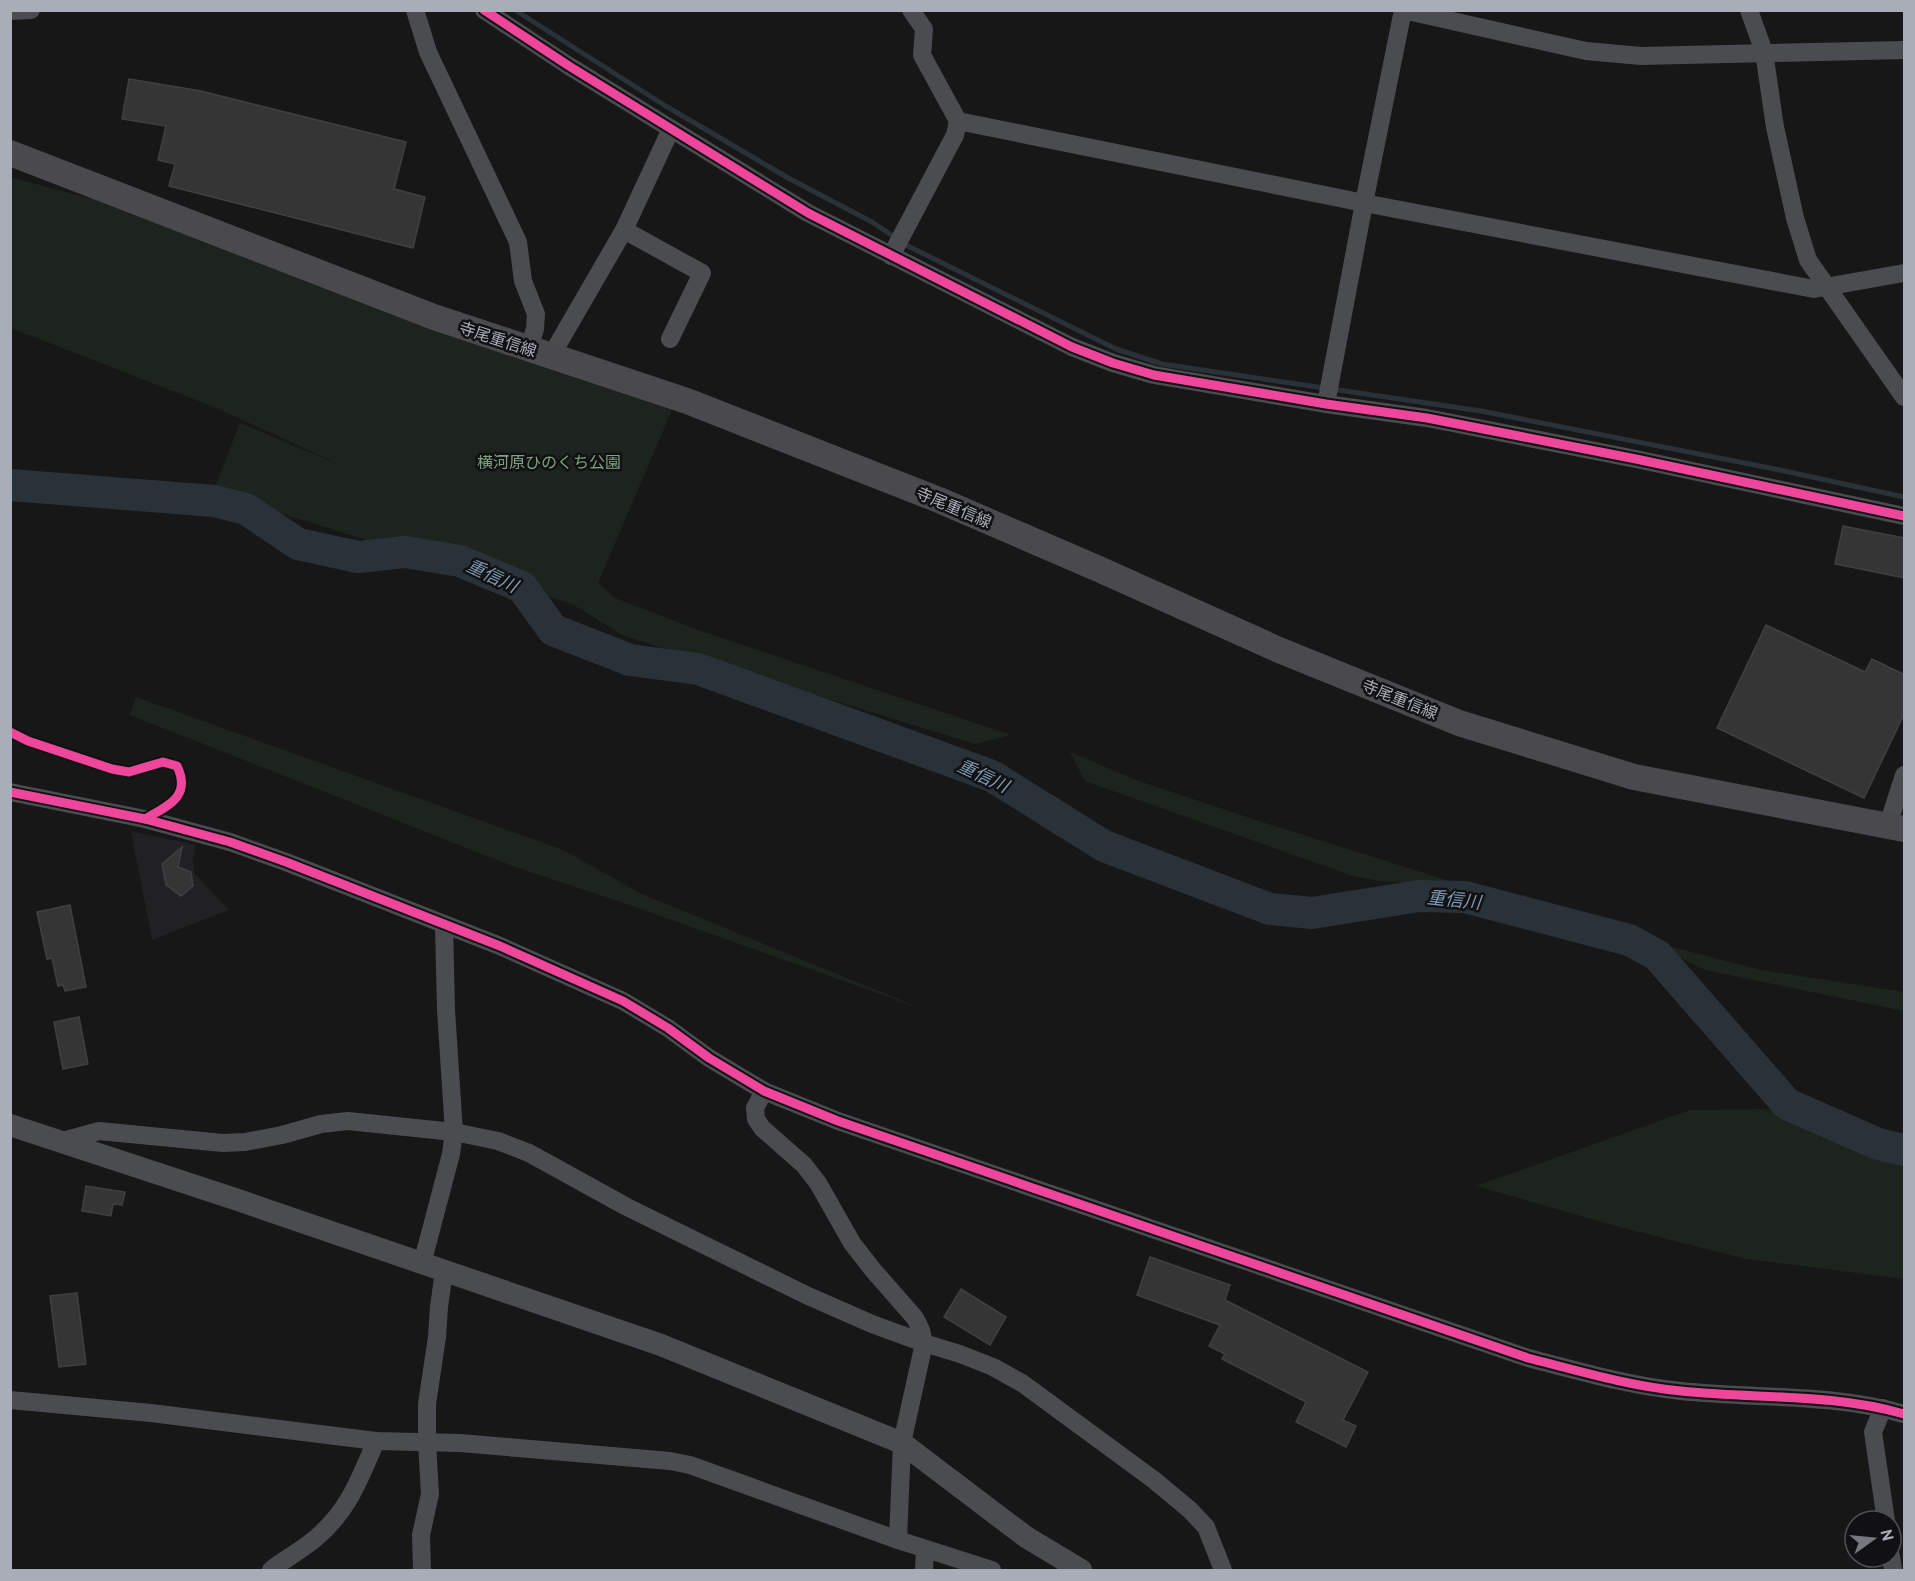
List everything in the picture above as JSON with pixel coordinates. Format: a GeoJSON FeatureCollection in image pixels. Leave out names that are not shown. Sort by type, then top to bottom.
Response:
{"type":"FeatureCollection","features":[{"type":"Feature","properties":{"kind":"main road","name":"寺尾重信線"},"geometry":{"type":"LineString","coordinates":[[10,153],[434,317],[687,401],[939,500],[1279,650],[1458,723],[1634,777],[1896,827]]}},
{"type":"Feature","properties":{"kind":"street"},"geometry":{"type":"LineString","coordinates":[[10,11],[32,10]]}},
{"type":"Feature","properties":{"kind":"street"},"geometry":{"type":"LineString","coordinates":[[415,10],[428,52],[518,242],[523,281],[536,315],[535,329],[540,352]]}},
{"type":"Feature","properties":{"kind":"street"},"geometry":{"type":"LineString","coordinates":[[484,10],[569,66],[808,213],[1072,347],[1113,363],[1154,375],[1438,420],[1905,516]]}},
{"type":"Feature","properties":{"kind":"street"},"geometry":{"type":"LineString","coordinates":[[891,256],[955,135],[958,121],[922,55],[924,30],[911,10]]}},
{"type":"Feature","properties":{"kind":"street"},"geometry":{"type":"LineString","coordinates":[[1326,404],[1403,10],[1586,51],[1641,56],[1905,50]]}},
{"type":"Feature","properties":{"kind":"street"},"geometry":{"type":"LineString","coordinates":[[1749,10],[1764,52],[1775,127],[1795,218],[1808,260],[1905,397]]}},
{"type":"Feature","properties":{"kind":"street"},"geometry":{"type":"LineString","coordinates":[[958,121],[1364,203],[1814,289],[1905,273]]}},
{"type":"Feature","properties":{"kind":"street"},"geometry":{"type":"LineString","coordinates":[[540,352],[624,230],[671,129]]}},
{"type":"Feature","properties":{"kind":"street"},"geometry":{"type":"LineString","coordinates":[[624,230],[702,273],[670,339]]}},
{"type":"Feature","properties":{"kind":"street"},"geometry":{"type":"LineString","coordinates":[[1896,827],[1905,775]]}},
{"type":"Feature","properties":{"kind":"street"},"geometry":{"type":"LineString","coordinates":[[10,792],[145,819],[230,843],[286,862],[500,946],[623,1001],[764,1091],[838,1121],[1528,1358],[1612,1380],[1681,1391],[1842,1401],[1905,1414]]}},
{"type":"Feature","properties":{"kind":"street"},"geometry":{"type":"LineString","coordinates":[[422,1264],[451,1154],[454,1132],[446,1010],[444,925]]}},
{"type":"Feature","properties":{"kind":"street"},"geometry":{"type":"LineString","coordinates":[[764,1091],[755,1108],[756,1119],[762,1128],[804,1165],[818,1183],[852,1243],[915,1318],[921,1330],[924,1343],[902,1443],[898,1540]]}},
{"type":"Feature","properties":{"kind":"street"},"geometry":{"type":"LineString","coordinates":[[59,1142],[99,1131],[223,1143],[245,1142],[321,1124],[348,1121],[454,1132],[498,1141],[529,1153],[627,1207],[806,1295],[872,1324],[960,1353],[1022,1383],[1154,1480],[1190,1510],[1206,1527],[1223,1570]]}},
{"type":"Feature","properties":{"kind":"street"},"geometry":{"type":"LineString","coordinates":[[10,1125],[235,1199],[661,1345],[902,1443],[1026,1537],[1082,1570]]}},
{"type":"Feature","properties":{"kind":"street"},"geometry":{"type":"LineString","coordinates":[[422,1570],[421,1535],[430,1494],[427,1404],[444,1271]]}},
{"type":"Feature","properties":{"kind":"street"},"geometry":{"type":"LineString","coordinates":[[10,1400],[151,1413],[375,1441],[460,1443],[645,1457],[680,1463],[711,1472],[925,1550],[992,1570]]}},
{"type":"Feature","properties":{"kind":"street"},"geometry":{"type":"LineString","coordinates":[[1883,1408],[1873,1432],[1884,1509]]}},
{"type":"Feature","properties":{"kind":"street"},"geometry":{"type":"LineString","coordinates":[[271,1570],[315,1539],[338,1517],[349,1502],[375,1441]]}},
{"type":"Feature","properties":{"kind":"street"},"geometry":{"type":"LineString","coordinates":[[924,1570],[925,1550]]}},
{"type":"Feature","properties":{"kind":"shaded area"},"geometry":{"type":"Polygon","coordinates":[[[131,831],[196,845],[193,863],[195,874],[229,910],[152,940],[131,831]]]}},
{"type":"Feature","properties":{"kind":"green space","name":"横河原ひのくち公園"},"geometry":{"type":"Polygon","coordinates":[[[10,177],[107,203],[672,410],[598,583],[615,598],[698,630],[1011,735],[975,744],[624,636],[572,604],[213,492],[240,423],[345,467],[214,407],[11,328],[10,177]]]}},
{"type":"Feature","properties":{"kind":"green space"},"geometry":{"type":"Polygon","coordinates":[[[136,697],[563,850],[642,894],[925,1010],[624,903],[515,867],[130,715],[136,697]]]}},
{"type":"Feature","properties":{"kind":"green space"},"geometry":{"type":"Polygon","coordinates":[[[1070,752],[1136,780],[1475,889],[1379,881],[1353,876],[1085,781],[1070,752]]]}},
{"type":"Feature","properties":{"kind":"green space"},"geometry":{"type":"Polygon","coordinates":[[[1645,940],[1761,970],[1904,992],[1904,1011],[1705,970],[1645,940]]]}},
{"type":"Feature","properties":{"kind":"green space"},"geometry":{"type":"Polygon","coordinates":[[[1785,1109],[1861,1147],[1904,1157],[1904,1279],[1746,1259],[1616,1226],[1476,1186],[1690,1110],[1785,1109]]]}},
{"type":"Feature","properties":{"kind":"building"},"geometry":{"type":"Polygon","coordinates":[[[129,79],[201,91],[406,142],[394,189],[425,197],[413,248],[169,186],[175,164],[158,160],[166,126],[122,119],[129,79]]]}},
{"type":"Feature","properties":{"kind":"building"},"geometry":{"type":"Polygon","coordinates":[[[1843,526],[1905,538],[1905,578],[1835,564],[1843,526]]]}},
{"type":"Feature","properties":{"kind":"building"},"geometry":{"type":"Polygon","coordinates":[[[1766,625],[1865,672],[1872,659],[1905,675],[1905,712],[1864,798],[1717,728],[1766,625]]]}},
{"type":"Feature","properties":{"kind":"building"},"geometry":{"type":"Polygon","coordinates":[[[182,847],[178,867],[191,872],[193,886],[181,896],[166,885],[162,864],[182,847]]]}},
{"type":"Feature","properties":{"kind":"building"},"geometry":{"type":"Polygon","coordinates":[[[70,905],[86,987],[65,991],[63,985],[58,986],[52,958],[47,959],[37,912],[70,905]]]}},
{"type":"Feature","properties":{"kind":"building"},"geometry":{"type":"Polygon","coordinates":[[[79,1017],[88,1064],[63,1069],[54,1022],[79,1017]]]}},
{"type":"Feature","properties":{"kind":"building"},"geometry":{"type":"Polygon","coordinates":[[[86,1186],[125,1192],[122,1205],[113,1204],[111,1216],[82,1211],[86,1186]]]}},
{"type":"Feature","properties":{"kind":"building"},"geometry":{"type":"Polygon","coordinates":[[[1150,1257],[1230,1285],[1225,1300],[1368,1372],[1343,1420],[1356,1426],[1346,1447],[1296,1422],[1306,1402],[1222,1359],[1225,1354],[1209,1346],[1220,1325],[1137,1295],[1150,1257]]]}},
{"type":"Feature","properties":{"kind":"building"},"geometry":{"type":"Polygon","coordinates":[[[961,1289],[1006,1317],[990,1345],[944,1317],[961,1289]]]}},
{"type":"Feature","properties":{"kind":"building"},"geometry":{"type":"Polygon","coordinates":[[[77,1293],[86,1364],[59,1367],[50,1296],[77,1293]]]}},
{"type":"Feature","properties":{"kind":"waterway"},"geometry":{"type":"LineString","coordinates":[[515,10],[664,105],[790,179],[872,222],[908,246],[1116,349],[1162,364],[1481,411],[1904,497]]}},
{"type":"Feature","properties":{"kind":"waterway","name":"重信川"},"geometry":{"type":"LineString","coordinates":[[10,485],[214,501],[246,509],[298,544],[358,557],[405,552],[460,561],[522,587],[553,630],[630,660],[698,669],[992,776],[1104,846],[1270,909],[1312,913],[1419,896],[1465,897],[1629,940],[1657,955],[1787,1104],[1878,1144],[1904,1150]]}},
{"type":"Feature","properties":{"kind":"cycle path"},"geometry":{"type":"LineString","coordinates":[[484,10],[569,66],[808,213],[1072,347],[1113,363],[1154,375],[1326,404],[1427,418],[1636,459],[1904,516]]}},
{"type":"Feature","properties":{"kind":"cycle path"},"geometry":{"type":"LineString","coordinates":[[10,732],[28,741],[112,769],[129,772],[163,762],[177,766],[181,777],[179,793],[169,805],[145,819]]}},
{"type":"Feature","properties":{"kind":"cycle path"},"geometry":{"type":"LineString","coordinates":[[10,792],[145,819],[230,842],[286,862],[500,946],[623,1001],[764,1091],[838,1121],[1528,1358],[1604,1378],[1662,1389],[1821,1400],[1877,1407],[1904,1414]]}}]}
